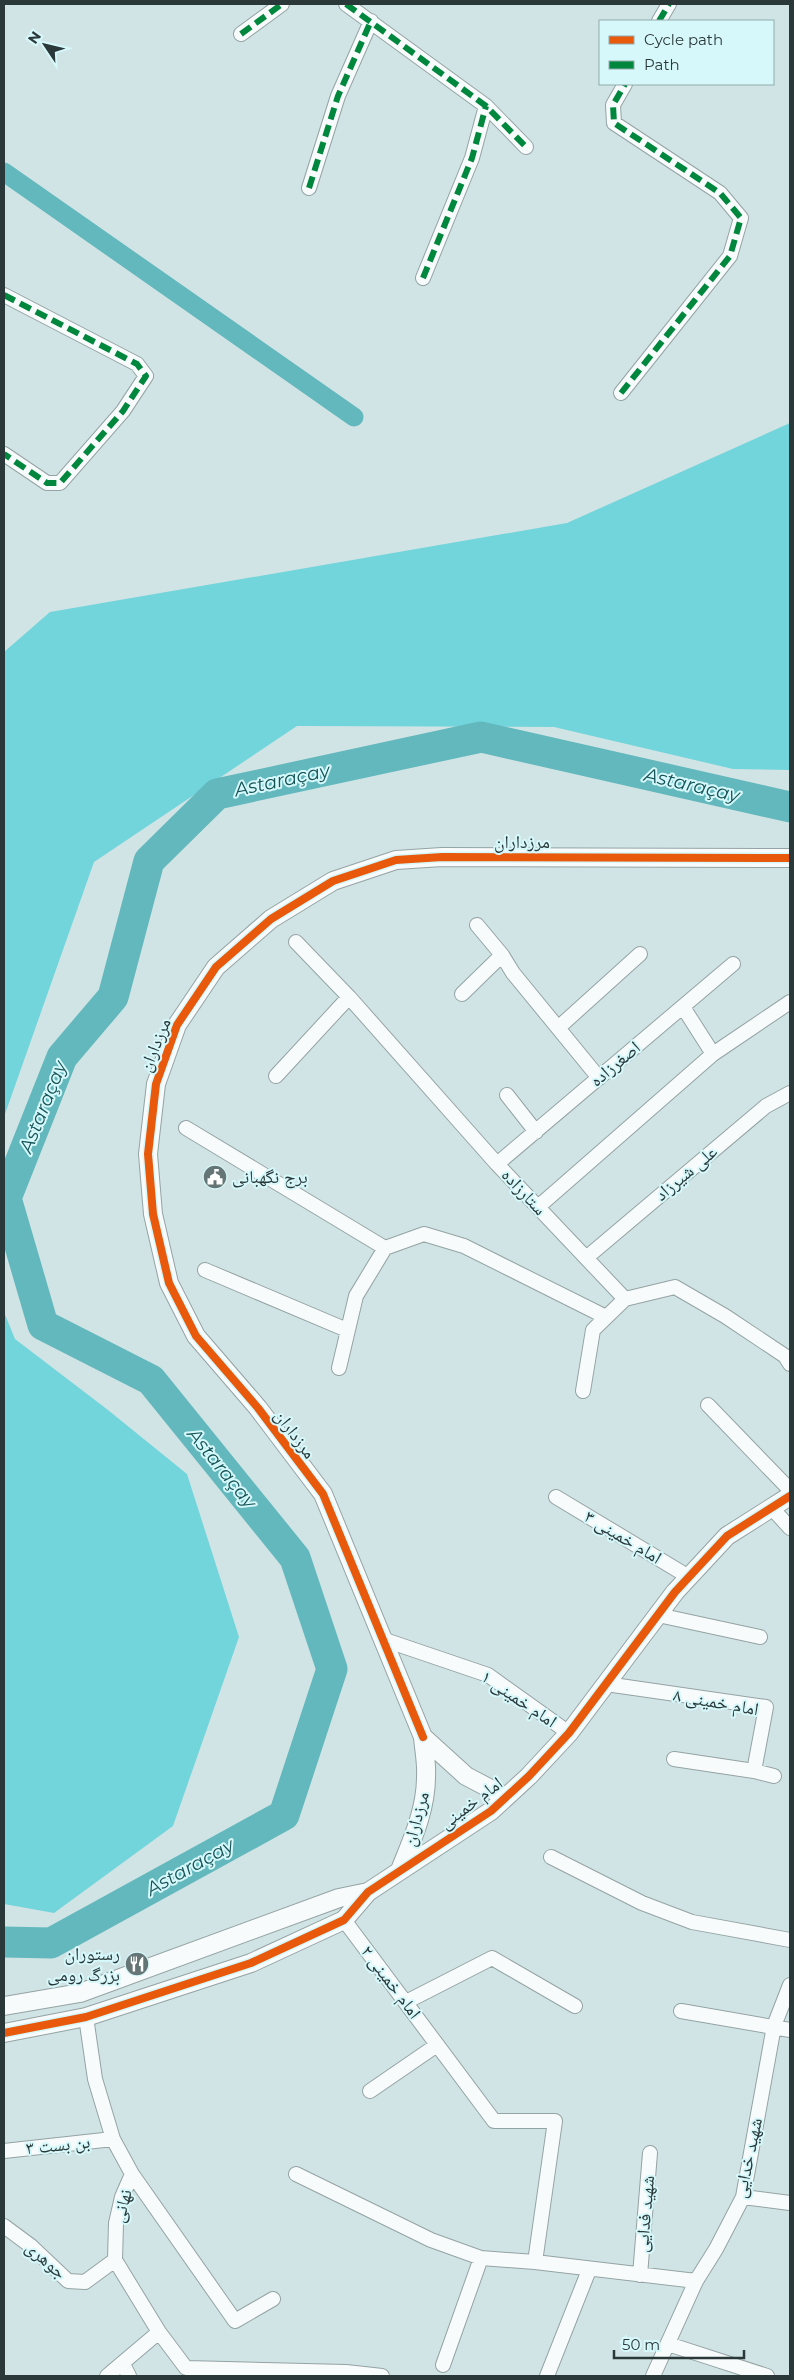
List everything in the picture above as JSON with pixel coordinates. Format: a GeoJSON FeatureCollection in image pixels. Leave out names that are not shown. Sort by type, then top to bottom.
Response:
{"type":"FeatureCollection","features":[{"type":"Feature","properties":{"kind":"street"},"geometry":{"type":"LineString","coordinates":[[241,34],[282,4]]}},
{"type":"Feature","properties":{"kind":"street"},"geometry":{"type":"LineString","coordinates":[[346,4],[486,106],[526,146]]}},
{"type":"Feature","properties":{"kind":"street"},"geometry":{"type":"LineString","coordinates":[[660,20],[669,4]]}},
{"type":"Feature","properties":{"kind":"street"},"geometry":{"type":"LineString","coordinates":[[309,188],[338,96],[371,21]]}},
{"type":"Feature","properties":{"kind":"street"},"geometry":{"type":"LineString","coordinates":[[621,393],[730,256],[741,218],[720,193],[614,123],[613,105],[624,85]]}},
{"type":"Feature","properties":{"kind":"street"},"geometry":{"type":"LineString","coordinates":[[423,278],[472,158],[486,106]]}},
{"type":"Feature","properties":{"kind":"street"},"geometry":{"type":"LineString","coordinates":[[4,295],[137,364],[146,376],[123,410],[60,484],[46,483],[4,454]]}},
{"type":"Feature","properties":{"kind":"street","name":"مرزداران"},"geometry":{"type":"LineString","coordinates":[[400,1870],[419,1823],[424,1800],[426,1776],[423,1738],[323,1494],[258,1408],[196,1336],[169,1283],[153,1214],[148,1154],[156,1084],[177,1026],[216,967],[271,919],[333,881],[396,860],[442,857],[790,858]]}},
{"type":"Feature","properties":{"kind":"street"},"geometry":{"type":"LineString","coordinates":[[477,925],[502,955],[513,973],[599,1078]]}},
{"type":"Feature","properties":{"kind":"street","name":"ستارزاده"},"geometry":{"type":"LineString","coordinates":[[296,942],[349,997],[497,1164],[625,1299]]}},
{"type":"Feature","properties":{"kind":"street"},"geometry":{"type":"LineString","coordinates":[[558,1028],[640,954]]}},
{"type":"Feature","properties":{"kind":"street"},"geometry":{"type":"LineString","coordinates":[[462,994],[502,955]]}},
{"type":"Feature","properties":{"kind":"street","name":"اصغرزاده"},"geometry":{"type":"LineString","coordinates":[[497,1164],[733,964]]}},
{"type":"Feature","properties":{"kind":"street"},"geometry":{"type":"LineString","coordinates":[[276,1076],[349,997]]}},
{"type":"Feature","properties":{"kind":"street"},"geometry":{"type":"LineString","coordinates":[[538,1207],[713,1054],[790,1002]]}},
{"type":"Feature","properties":{"kind":"street"},"geometry":{"type":"LineString","coordinates":[[683,1007],[713,1054]]}},
{"type":"Feature","properties":{"kind":"street","name":"علی شیرزاد"},"geometry":{"type":"LineString","coordinates":[[586,1258],[766,1106],[790,1093]]}},
{"type":"Feature","properties":{"kind":"street"},"geometry":{"type":"LineString","coordinates":[[506,1096],[536,1132]]}},
{"type":"Feature","properties":{"kind":"street"},"geometry":{"type":"LineString","coordinates":[[186,1128],[386,1248]]}},
{"type":"Feature","properties":{"kind":"street"},"geometry":{"type":"LineString","coordinates":[[339,1368],[356,1296],[386,1248],[424,1234],[456,1243],[606,1317]]}},
{"type":"Feature","properties":{"kind":"street"},"geometry":{"type":"LineString","coordinates":[[205,1270],[348,1330]]}},
{"type":"Feature","properties":{"kind":"street"},"geometry":{"type":"LineString","coordinates":[[583,1391],[594,1330],[625,1299],[676,1287],[785,1356],[790,1364]]}},
{"type":"Feature","properties":{"kind":"street"},"geometry":{"type":"LineString","coordinates":[[708,1405],[790,1490]]}},
{"type":"Feature","properties":{"kind":"street","name":"امام خمینی"},"geometry":{"type":"LineString","coordinates":[[4,2033],[86,2017],[251,1963],[344,1920],[368,1892],[491,1811],[506,1797],[569,1733],[658,1615],[689,1577],[727,1536],[790,1496]]}},
{"type":"Feature","properties":{"kind":"street","name":"امام خمینی ۳"},"geometry":{"type":"LineString","coordinates":[[556,1497],[689,1577]]}},
{"type":"Feature","properties":{"kind":"street"},"geometry":{"type":"LineString","coordinates":[[770,1508],[790,1528]]}},
{"type":"Feature","properties":{"kind":"street"},"geometry":{"type":"LineString","coordinates":[[658,1615],[760,1637]]}},
{"type":"Feature","properties":{"kind":"street","name":"امام خمینی ۱"},"geometry":{"type":"LineString","coordinates":[[382,1640],[488,1675],[569,1733]]}},
{"type":"Feature","properties":{"kind":"street","name":"امام خمینی ۸"},"geometry":{"type":"LineString","coordinates":[[606,1684],[766,1708],[754,1771]]}},
{"type":"Feature","properties":{"kind":"street","name":"مرزداران"},"geometry":{"type":"LineString","coordinates":[[423,1738],[466,1776],[506,1797]]}},
{"type":"Feature","properties":{"kind":"street"},"geometry":{"type":"LineString","coordinates":[[674,1759],[754,1771],[774,1776]]}},
{"type":"Feature","properties":{"kind":"street"},"geometry":{"type":"LineString","coordinates":[[550,1857],[642,1904],[692,1922],[790,1940]]}},
{"type":"Feature","properties":{"kind":"street","name":"امام خمینی"},"geometry":{"type":"LineString","coordinates":[[4,2006],[80,1992],[339,1898],[368,1892]]}},
{"type":"Feature","properties":{"kind":"street","name":"امام خمینی ۲"},"geometry":{"type":"LineString","coordinates":[[344,1920],[494,2121],[555,2121],[534,2262]]}},
{"type":"Feature","properties":{"kind":"street"},"geometry":{"type":"LineString","coordinates":[[406,2002],[492,1958],[575,2006]]}},
{"type":"Feature","properties":{"kind":"street","name":"شهید خدایی"},"geometry":{"type":"LineString","coordinates":[[654,2376],[696,2281],[716,2249],[743,2197],[774,2026],[790,1985]]}},
{"type":"Feature","properties":{"kind":"street"},"geometry":{"type":"LineString","coordinates":[[80,1992],[86,2017]]}},
{"type":"Feature","properties":{"kind":"street"},"geometry":{"type":"LineString","coordinates":[[680,2011],[790,2030]]}},
{"type":"Feature","properties":{"kind":"street","name":"نهانی"},"geometry":{"type":"LineString","coordinates":[[86,2017],[95,2079],[113,2139],[132,2174],[122,2197],[116,2223],[115,2260]]}},
{"type":"Feature","properties":{"kind":"street"},"geometry":{"type":"LineString","coordinates":[[370,2090],[437,2045]]}},
{"type":"Feature","properties":{"kind":"street","name":"بن بست ۳"},"geometry":{"type":"LineString","coordinates":[[4,2150],[113,2139]]}},
{"type":"Feature","properties":{"kind":"street","name":"شهید فدایی"},"geometry":{"type":"LineString","coordinates":[[640,2275],[650,2153]]}},
{"type":"Feature","properties":{"kind":"street"},"geometry":{"type":"LineString","coordinates":[[132,2174],[235,2321],[272,2300]]}},
{"type":"Feature","properties":{"kind":"street"},"geometry":{"type":"LineString","coordinates":[[296,2174],[431,2240],[481,2258],[534,2262],[588,2270],[696,2281]]}},
{"type":"Feature","properties":{"kind":"street"},"geometry":{"type":"LineString","coordinates":[[743,2197],[790,2203]]}},
{"type":"Feature","properties":{"kind":"street","name":"جوهری"},"geometry":{"type":"LineString","coordinates":[[4,2226],[31,2246],[68,2281],[84,2282],[115,2260]]}},
{"type":"Feature","properties":{"kind":"street"},"geometry":{"type":"LineString","coordinates":[[443,2365],[481,2258]]}},
{"type":"Feature","properties":{"kind":"street"},"geometry":{"type":"LineString","coordinates":[[115,2260],[159,2332],[187,2372],[346,2372],[382,2376]]}},
{"type":"Feature","properties":{"kind":"street"},"geometry":{"type":"LineString","coordinates":[[546,2376],[588,2270]]}},
{"type":"Feature","properties":{"kind":"street"},"geometry":{"type":"LineString","coordinates":[[107,2376],[126,2370],[159,2332]]}},
{"type":"Feature","properties":{"kind":"street"},"geometry":{"type":"LineString","coordinates":[[668,2344],[767,2376]]}},
{"type":"Feature","properties":{"kind":"shaded area"},"geometry":{"type":"Polygon","coordinates":[[[790,423],[790,770],[733,769],[554,727],[297,726],[94,862],[4,1117],[4,652],[50,612],[567,523],[790,423]]]}},
{"type":"Feature","properties":{"kind":"shaded area"},"geometry":{"type":"Polygon","coordinates":[[[4,1312],[15,1339],[108,1410],[187,1474],[239,1637],[173,1826],[54,1913],[4,1904],[4,1312]]]}},
{"type":"Feature","properties":{"kind":"waterway"},"geometry":{"type":"LineString","coordinates":[[4,172],[354,417]]}},
{"type":"Feature","properties":{"kind":"waterway","name":"Astaraçay"},"geometry":{"type":"LineString","coordinates":[[4,1942],[51,1943],[284,1815],[332,1669],[295,1558],[151,1380],[43,1325],[6,1198],[62,1057],[113,997],[149,861],[217,794],[481,737],[790,807]]}},
{"type":"Feature","properties":{"kind":"marked path"},"geometry":{"type":"LineString","coordinates":[[241,34],[282,4]]}},
{"type":"Feature","properties":{"kind":"marked path"},"geometry":{"type":"LineString","coordinates":[[346,4],[486,106],[526,147]]}},
{"type":"Feature","properties":{"kind":"marked path"},"geometry":{"type":"LineString","coordinates":[[660,20],[669,4]]}},
{"type":"Feature","properties":{"kind":"marked path"},"geometry":{"type":"LineString","coordinates":[[309,188],[338,96],[371,21]]}},
{"type":"Feature","properties":{"kind":"marked path"},"geometry":{"type":"LineString","coordinates":[[621,393],[730,256],[741,218],[720,193],[614,123],[613,105],[624,85]]}},
{"type":"Feature","properties":{"kind":"marked path"},"geometry":{"type":"LineString","coordinates":[[423,278],[472,158],[486,106]]}},
{"type":"Feature","properties":{"kind":"marked path"},"geometry":{"type":"LineString","coordinates":[[4,295],[137,364],[146,376],[123,411],[60,483],[47,483],[4,454]]}},
{"type":"Feature","properties":{"kind":"cycle path"},"geometry":{"type":"LineString","coordinates":[[423,1737],[323,1494],[258,1408],[196,1336],[169,1283],[153,1214],[148,1154],[156,1084],[177,1025],[216,967],[271,919],[333,881],[396,860],[442,857],[790,858]]}},
{"type":"Feature","properties":{"kind":"cycle path"},"geometry":{"type":"LineString","coordinates":[[4,2033],[86,2017],[251,1963],[344,1920],[368,1892],[491,1811],[529,1776],[569,1733],[675,1592],[727,1536],[790,1496]]}},
{"type":"Feature","properties":{"kind":"place","name":"برج نگهبانی"},"geometry":{"type":"Point","coordinates":[215,1177]}},
{"type":"Feature","properties":{"kind":"place","name":"رستوران بزرگ رومی"},"geometry":{"type":"Point","coordinates":[137,1964]}}]}
